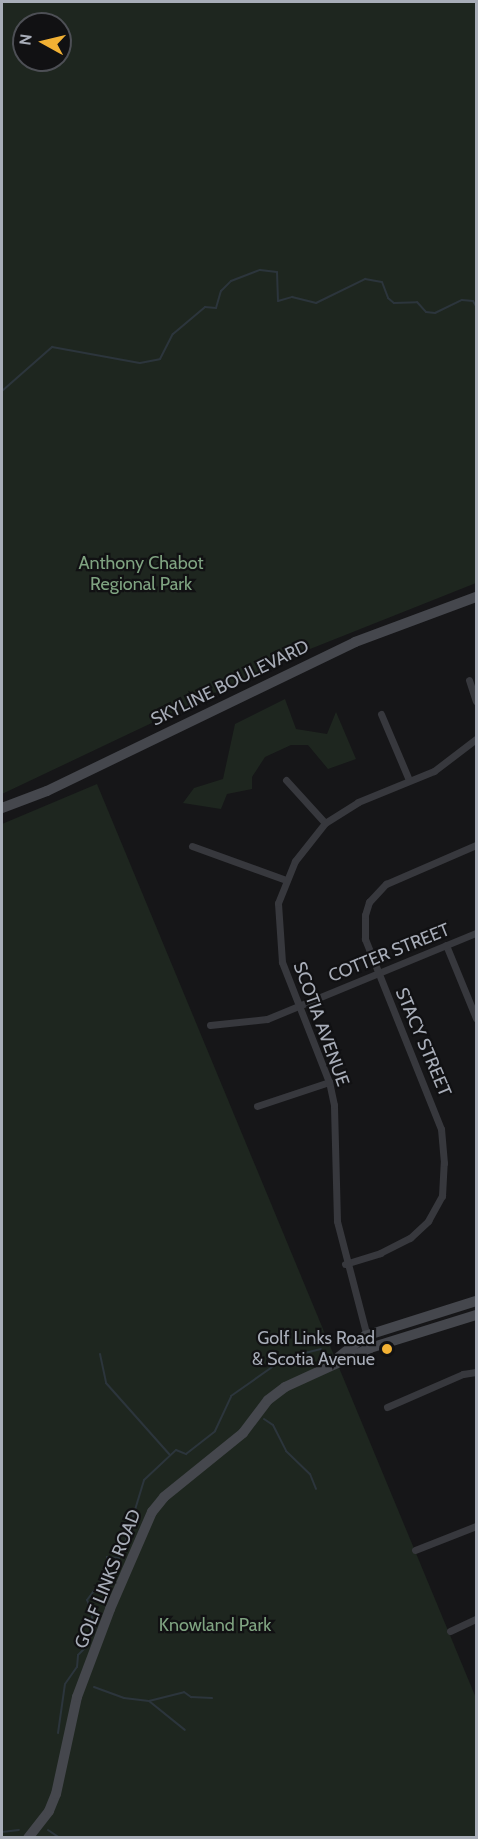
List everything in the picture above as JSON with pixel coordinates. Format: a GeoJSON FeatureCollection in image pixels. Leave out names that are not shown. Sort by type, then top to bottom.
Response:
{"type":"FeatureCollection","features":[{"type":"Feature","properties":{"kind":"main road","name":"SKYLINE BOULEVARD"},"geometry":{"type":"LineString","coordinates":[[2,808],[40,795],[338,650],[477,597]]}},
{"type":"Feature","properties":{"kind":"main road","name":"GOLF LINKS ROAD"},"geometry":{"type":"LineString","coordinates":[[327,1367],[365,1336],[477,1301]]}},
{"type":"Feature","properties":{"kind":"main road","name":"GOLF LINKS ROAD"},"geometry":{"type":"LineString","coordinates":[[28,1838],[49,1811],[56,1794],[77,1697],[152,1512],[176,1484],[243,1433],[268,1400],[285,1387],[370,1348],[477,1315]]}},
{"type":"Feature","properties":{"kind":"street"},"geometry":{"type":"LineString","coordinates":[[469,680],[477,701]]}},
{"type":"Feature","properties":{"kind":"street"},"geometry":{"type":"LineString","coordinates":[[381,714],[409,780]]}},
{"type":"Feature","properties":{"kind":"street","name":"SCOTIA AVENUE"},"geometry":{"type":"LineString","coordinates":[[370,1348],[345,1264],[337,1221],[334,1105],[329,1082],[282,962],[278,932],[278,903],[294,861],[324,823],[358,802],[434,771],[477,739]]}},
{"type":"Feature","properties":{"kind":"street"},"geometry":{"type":"LineString","coordinates":[[286,780],[324,823]]}},
{"type":"Feature","properties":{"kind":"street","name":"STACY STREET"},"geometry":{"type":"LineString","coordinates":[[345,1264],[380,1253],[410,1238],[429,1221],[442,1196],[441,1130],[378,974],[363,927],[369,902],[378,891],[396,878],[477,845]]}},
{"type":"Feature","properties":{"kind":"street"},"geometry":{"type":"LineString","coordinates":[[192,846],[286,880]]}},
{"type":"Feature","properties":{"kind":"street","name":"COTTER STREET"},"geometry":{"type":"LineString","coordinates":[[210,1025],[267,1019],[477,933]]}},
{"type":"Feature","properties":{"kind":"street"},"geometry":{"type":"LineString","coordinates":[[446,945],[477,1018]]}},
{"type":"Feature","properties":{"kind":"street"},"geometry":{"type":"LineString","coordinates":[[257,1106],[329,1082]]}},
{"type":"Feature","properties":{"kind":"street"},"geometry":{"type":"LineString","coordinates":[[387,1407],[463,1374],[477,1372]]}},
{"type":"Feature","properties":{"kind":"street"},"geometry":{"type":"LineString","coordinates":[[415,1550],[477,1526]]}},
{"type":"Feature","properties":{"kind":"street"},"geometry":{"type":"LineString","coordinates":[[450,1631],[477,1620]]}},
{"type":"Feature","properties":{"kind":"green space","name":"Anthony Chabot Regional Park"},"geometry":{"type":"Polygon","coordinates":[[[2,2],[476,2],[476,583],[295,655],[2,794],[2,2]]]}},
{"type":"Feature","properties":{"kind":"green space"},"geometry":{"type":"Polygon","coordinates":[[[285,699],[296,729],[327,734],[336,712],[356,759],[328,769],[308,745],[291,745],[265,757],[252,777],[252,789],[227,794],[221,809],[183,803],[194,788],[223,779],[235,724],[285,699]]]}},
{"type":"Feature","properties":{"kind":"green space","name":"Knowland Park"},"geometry":{"type":"Polygon","coordinates":[[[97,784],[476,1698],[476,1837],[2,1838],[2,824],[97,784]]]}},
{"type":"Feature","properties":{"kind":"waterway"},"geometry":{"type":"LineString","coordinates":[[2,391],[52,347],[140,363],[160,359],[173,334],[205,307],[216,308],[221,291],[231,281],[260,270],[277,272],[278,301],[292,297],[316,303],[365,279],[382,282],[388,298],[394,303],[417,302],[426,312],[435,313],[462,300],[473,301],[476,306]]}},
{"type":"Feature","properties":{"kind":"waterway"},"geometry":{"type":"LineString","coordinates":[[58,1733],[65,1684],[77,1667],[78,1655],[87,1646],[92,1628],[92,1611],[87,1600],[108,1572],[107,1557],[119,1558],[144,1480],[176,1450],[186,1454],[215,1431],[231,1396],[285,1358],[321,1349]]}},
{"type":"Feature","properties":{"kind":"waterway"},"geometry":{"type":"LineString","coordinates":[[100,1354],[106,1383],[170,1455]]}},
{"type":"Feature","properties":{"kind":"waterway"},"geometry":{"type":"LineString","coordinates":[[264,1419],[273,1425],[286,1451],[310,1474],[316,1489]]}},
{"type":"Feature","properties":{"kind":"waterway"},"geometry":{"type":"LineString","coordinates":[[94,1687],[124,1698],[149,1701],[185,1730]]}},
{"type":"Feature","properties":{"kind":"waterway"},"geometry":{"type":"LineString","coordinates":[[149,1701],[184,1692],[191,1697],[212,1698]]}},
{"type":"Feature","properties":{"kind":"waterway"},"geometry":{"type":"LineString","coordinates":[[2,1832],[19,1830]]}},
{"type":"Feature","properties":{"kind":"waterway"},"geometry":{"type":"LineString","coordinates":[[48,1830],[60,1838]]}},
{"type":"Feature","properties":{"kind":"place","name":"Golf Links Road & Scotia Avenue"},"geometry":{"type":"Point","coordinates":[387,1349]}}]}
